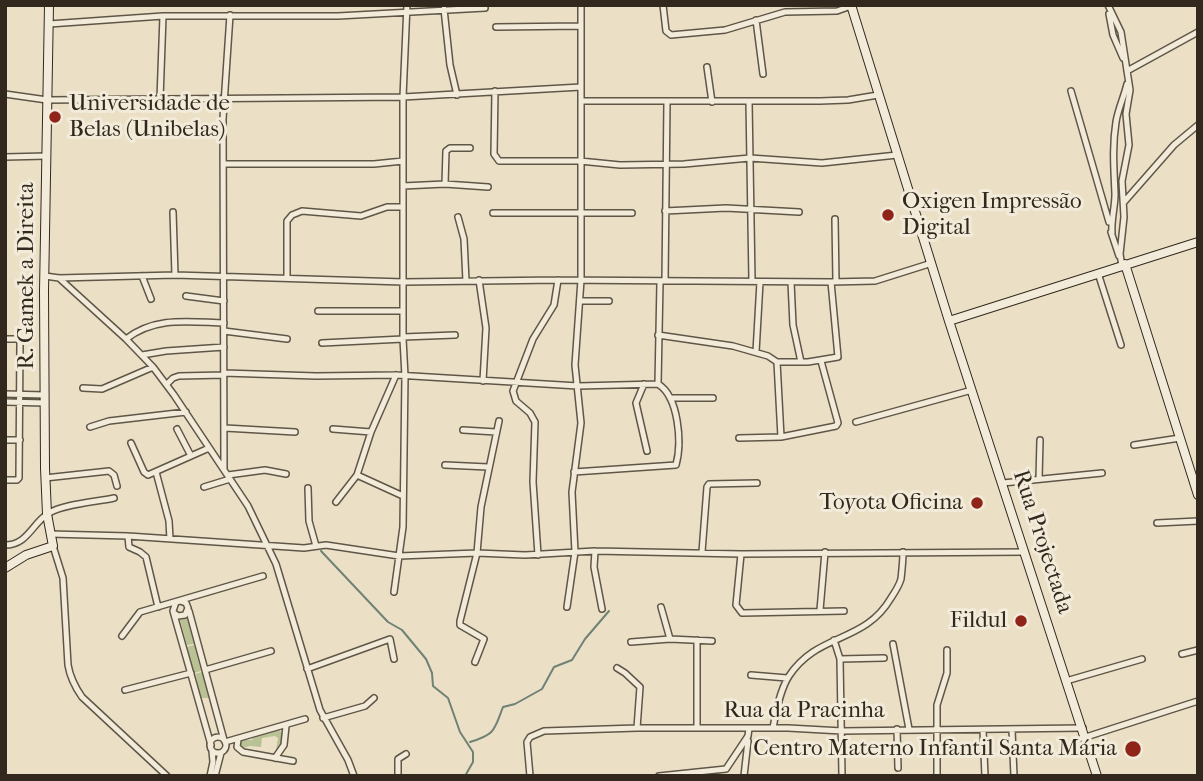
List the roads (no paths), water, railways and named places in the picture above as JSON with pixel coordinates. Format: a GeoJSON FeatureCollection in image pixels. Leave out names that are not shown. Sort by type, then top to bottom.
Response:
{"type":"FeatureCollection","features":[{"type":"Feature","properties":{"kind":"main road","name":"R. Gamek a Direita"},"geometry":{"type":"LineString","coordinates":[[49,5],[45,478],[47,514],[53,546]]}},
{"type":"Feature","properties":{"kind":"main road","name":"Rua Projectada"},"geometry":{"type":"LineString","coordinates":[[851,6],[949,321],[1097,776]]}},
{"type":"Feature","properties":{"kind":"main road"},"geometry":{"type":"LineString","coordinates":[[949,321],[1198,242]]}},
{"type":"Feature","properties":{"kind":"main road"},"geometry":{"type":"LineString","coordinates":[[1124,265],[1195,478],[1198,495]]}},
{"type":"Feature","properties":{"kind":"main road"},"geometry":{"type":"LineString","coordinates":[[5,568],[26,555],[53,546]]}},
{"type":"Feature","properties":{"kind":"street"},"geometry":{"type":"LineString","coordinates":[[567,607],[575,552],[572,512],[581,423],[575,365],[581,280],[581,5]]}},
{"type":"Feature","properties":{"kind":"street"},"geometry":{"type":"LineString","coordinates":[[663,5],[666,31],[671,35],[725,30],[785,12],[827,12],[851,6]]}},
{"type":"Feature","properties":{"kind":"street"},"geometry":{"type":"LineString","coordinates":[[1108,6],[1112,35],[1127,71],[1130,90],[1126,114],[1129,139],[1122,181],[1124,202],[1120,254],[1124,265]]}},
{"type":"Feature","properties":{"kind":"street"},"geometry":{"type":"LineString","coordinates":[[49,24],[163,16],[338,16],[407,8],[485,8]]}},
{"type":"Feature","properties":{"kind":"street"},"geometry":{"type":"LineString","coordinates":[[394,592],[403,527],[403,97],[407,8]]}},
{"type":"Feature","properties":{"kind":"street"},"geometry":{"type":"LineString","coordinates":[[444,9],[450,65],[457,95]]}},
{"type":"Feature","properties":{"kind":"street"},"geometry":{"type":"LineString","coordinates":[[228,474],[224,374],[224,98],[230,15]]}},
{"type":"Feature","properties":{"kind":"street"},"geometry":{"type":"LineString","coordinates":[[160,99],[163,16]]}},
{"type":"Feature","properties":{"kind":"street"},"geometry":{"type":"LineString","coordinates":[[756,20],[763,74]]}},
{"type":"Feature","properties":{"kind":"street"},"geometry":{"type":"LineString","coordinates":[[496,27],[581,26]]}},
{"type":"Feature","properties":{"kind":"street"},"geometry":{"type":"LineString","coordinates":[[1127,71],[1198,32]]}},
{"type":"Feature","properties":{"kind":"street"},"geometry":{"type":"LineString","coordinates":[[707,68],[712,102]]}},
{"type":"Feature","properties":{"kind":"street"},"geometry":{"type":"LineString","coordinates":[[1112,233],[1111,217],[1115,193],[1113,143],[1116,119],[1128,80],[1127,71]]}},
{"type":"Feature","properties":{"kind":"street"},"geometry":{"type":"LineString","coordinates":[[5,94],[47,100],[403,97],[581,87]]}},
{"type":"Feature","properties":{"kind":"street"},"geometry":{"type":"LineString","coordinates":[[495,91],[495,159],[505,161],[580,161],[620,165],[751,158],[822,163],[897,155]]}},
{"type":"Feature","properties":{"kind":"street"},"geometry":{"type":"LineString","coordinates":[[1071,91],[1112,233],[1124,265]]}},
{"type":"Feature","properties":{"kind":"street"},"geometry":{"type":"LineString","coordinates":[[580,101],[749,102],[848,100],[878,95]]}},
{"type":"Feature","properties":{"kind":"street"},"geometry":{"type":"LineString","coordinates":[[574,472],[676,465],[677,421],[670,398],[658,384],[667,102]]}},
{"type":"Feature","properties":{"kind":"street"},"geometry":{"type":"LineString","coordinates":[[749,102],[752,281]]}},
{"type":"Feature","properties":{"kind":"street"},"geometry":{"type":"LineString","coordinates":[[1124,202],[1174,145],[1198,125]]}},
{"type":"Feature","properties":{"kind":"street"},"geometry":{"type":"LineString","coordinates":[[445,184],[446,150],[470,148]]}},
{"type":"Feature","properties":{"kind":"street"},"geometry":{"type":"LineString","coordinates":[[5,157],[47,156]]}},
{"type":"Feature","properties":{"kind":"street"},"geometry":{"type":"LineString","coordinates":[[224,164],[374,164],[403,161]]}},
{"type":"Feature","properties":{"kind":"street"},"geometry":{"type":"LineString","coordinates":[[403,186],[445,184],[488,187]]}},
{"type":"Feature","properties":{"kind":"street"},"geometry":{"type":"LineString","coordinates":[[287,277],[287,221],[292,215],[311,211],[361,216],[387,207],[403,206]]}},
{"type":"Feature","properties":{"kind":"street"},"geometry":{"type":"LineString","coordinates":[[665,211],[698,208],[799,212]]}},
{"type":"Feature","properties":{"kind":"street"},"geometry":{"type":"LineString","coordinates":[[173,212],[174,275]]}},
{"type":"Feature","properties":{"kind":"street"},"geometry":{"type":"LineString","coordinates":[[494,213],[632,213]]}},
{"type":"Feature","properties":{"kind":"street"},"geometry":{"type":"LineString","coordinates":[[458,217],[464,239],[466,281]]}},
{"type":"Feature","properties":{"kind":"street"},"geometry":{"type":"LineString","coordinates":[[658,335],[714,341],[756,352],[777,362],[838,358],[834,282],[835,219]]}},
{"type":"Feature","properties":{"kind":"street"},"geometry":{"type":"LineString","coordinates":[[45,276],[58,278],[174,275],[404,282],[558,279],[834,282],[875,281],[932,264]]}},
{"type":"Feature","properties":{"kind":"street"},"geometry":{"type":"LineString","coordinates":[[1098,273],[1121,345]]}},
{"type":"Feature","properties":{"kind":"street"},"geometry":{"type":"LineString","coordinates":[[142,276],[151,299]]}},
{"type":"Feature","properties":{"kind":"street"},"geometry":{"type":"LineString","coordinates":[[58,278],[153,367],[228,474],[269,545],[323,718],[348,760],[354,776]]}},
{"type":"Feature","properties":{"kind":"street"},"geometry":{"type":"LineString","coordinates":[[538,555],[533,482],[535,422],[533,415],[514,396],[533,339],[554,305],[558,279]]}},
{"type":"Feature","properties":{"kind":"street"},"geometry":{"type":"LineString","coordinates":[[479,280],[486,340],[483,381]]}},
{"type":"Feature","properties":{"kind":"street"},"geometry":{"type":"LineString","coordinates":[[756,352],[760,282]]}},
{"type":"Feature","properties":{"kind":"street"},"geometry":{"type":"LineString","coordinates":[[791,282],[793,325],[801,362]]}},
{"type":"Feature","properties":{"kind":"street"},"geometry":{"type":"LineString","coordinates":[[186,296],[224,301]]}},
{"type":"Feature","properties":{"kind":"street"},"geometry":{"type":"LineString","coordinates":[[580,301],[609,301]]}},
{"type":"Feature","properties":{"kind":"street"},"geometry":{"type":"LineString","coordinates":[[318,310],[403,311]]}},
{"type":"Feature","properties":{"kind":"street"},"geometry":{"type":"LineString","coordinates":[[126,339],[143,327],[157,324],[224,323]]}},
{"type":"Feature","properties":{"kind":"street"},"geometry":{"type":"LineString","coordinates":[[224,331],[287,339]]}},
{"type":"Feature","properties":{"kind":"street"},"geometry":{"type":"LineString","coordinates":[[322,344],[455,335]]}},
{"type":"Feature","properties":{"kind":"street"},"geometry":{"type":"LineString","coordinates":[[5,340],[18,339],[20,342],[19,479],[5,480]]}},
{"type":"Feature","properties":{"kind":"street"},"geometry":{"type":"LineString","coordinates":[[142,355],[224,348]]}},
{"type":"Feature","properties":{"kind":"street"},"geometry":{"type":"LineString","coordinates":[[739,438],[781,437],[833,427],[838,423],[821,361]]}},
{"type":"Feature","properties":{"kind":"street"},"geometry":{"type":"LineString","coordinates":[[777,362],[781,437]]}},
{"type":"Feature","properties":{"kind":"street"},"geometry":{"type":"LineString","coordinates":[[83,388],[102,390],[153,367]]}},
{"type":"Feature","properties":{"kind":"street"},"geometry":{"type":"LineString","coordinates":[[167,384],[179,376],[224,374],[396,375],[578,386],[658,384]]}},
{"type":"Feature","properties":{"kind":"street"},"geometry":{"type":"LineString","coordinates":[[336,502],[357,475],[371,432],[396,375]]}},
{"type":"Feature","properties":{"kind":"street"},"geometry":{"type":"LineString","coordinates":[[644,384],[636,403],[647,451]]}},
{"type":"Feature","properties":{"kind":"street"},"geometry":{"type":"LineString","coordinates":[[856,422],[972,390]]}},
{"type":"Feature","properties":{"kind":"street"},"geometry":{"type":"LineString","coordinates":[[5,394],[45,399]]}},
{"type":"Feature","properties":{"kind":"street"},"geometry":{"type":"LineString","coordinates":[[670,398],[713,398]]}},
{"type":"Feature","properties":{"kind":"street"},"geometry":{"type":"LineString","coordinates":[[5,402],[45,399]]}},
{"type":"Feature","properties":{"kind":"street"},"geometry":{"type":"LineString","coordinates":[[90,427],[109,421],[186,412]]}},
{"type":"Feature","properties":{"kind":"street"},"geometry":{"type":"LineString","coordinates":[[475,662],[484,639],[460,625],[460,621],[477,553],[488,467],[499,421]]}},
{"type":"Feature","properties":{"kind":"street"},"geometry":{"type":"LineString","coordinates":[[225,428],[295,432]]}},
{"type":"Feature","properties":{"kind":"street"},"geometry":{"type":"LineString","coordinates":[[177,429],[191,456]]}},
{"type":"Feature","properties":{"kind":"street"},"geometry":{"type":"LineString","coordinates":[[333,429],[371,432]]}},
{"type":"Feature","properties":{"kind":"street"},"geometry":{"type":"LineString","coordinates":[[463,430],[496,432]]}},
{"type":"Feature","properties":{"kind":"street"},"geometry":{"type":"LineString","coordinates":[[1134,445],[1180,438]]}},
{"type":"Feature","properties":{"kind":"street"},"geometry":{"type":"LineString","coordinates":[[5,440],[20,440]]}},
{"type":"Feature","properties":{"kind":"street"},"geometry":{"type":"LineString","coordinates":[[1040,440],[1040,479]]}},
{"type":"Feature","properties":{"kind":"street"},"geometry":{"type":"LineString","coordinates":[[131,443],[145,474],[156,472],[209,448]]}},
{"type":"Feature","properties":{"kind":"street"},"geometry":{"type":"LineString","coordinates":[[445,465],[488,467]]}},
{"type":"Feature","properties":{"kind":"street"},"geometry":{"type":"LineString","coordinates":[[204,487],[228,474],[265,470],[286,474]]}},
{"type":"Feature","properties":{"kind":"street"},"geometry":{"type":"LineString","coordinates":[[45,478],[109,471],[114,475],[117,486]]}},
{"type":"Feature","properties":{"kind":"street"},"geometry":{"type":"LineString","coordinates":[[156,472],[169,521],[170,539]]}},
{"type":"Feature","properties":{"kind":"street"},"geometry":{"type":"LineString","coordinates":[[1003,483],[1102,473]]}},
{"type":"Feature","properties":{"kind":"street"},"geometry":{"type":"LineString","coordinates":[[357,475],[403,496]]}},
{"type":"Feature","properties":{"kind":"street"},"geometry":{"type":"LineString","coordinates":[[702,552],[709,484],[757,483]]}},
{"type":"Feature","properties":{"kind":"street"},"geometry":{"type":"LineString","coordinates":[[308,488],[309,521],[316,546]]}},
{"type":"Feature","properties":{"kind":"street"},"geometry":{"type":"LineString","coordinates":[[5,545],[22,541],[47,514],[114,498]]}},
{"type":"Feature","properties":{"kind":"street"},"geometry":{"type":"LineString","coordinates":[[1157,523],[1198,521]]}},
{"type":"Feature","properties":{"kind":"street"},"geometry":{"type":"LineString","coordinates":[[50,534],[128,536],[304,548],[336,546],[399,556],[477,553],[538,555],[596,551],[741,554],[1025,552]]}},
{"type":"Feature","properties":{"kind":"street"},"geometry":{"type":"LineString","coordinates":[[128,536],[129,547],[146,557],[162,606],[183,616],[192,598]]}},
{"type":"Feature","properties":{"kind":"street"},"geometry":{"type":"LineString","coordinates":[[53,546],[64,578],[68,664],[76,689],[167,776]]}},
{"type":"Feature","properties":{"kind":"street"},"geometry":{"type":"LineString","coordinates":[[596,551],[594,567],[602,609]]}},
{"type":"Feature","properties":{"kind":"street"},"geometry":{"type":"LineString","coordinates":[[773,728],[787,678],[810,653],[859,631],[879,616],[899,586],[904,551]]}},
{"type":"Feature","properties":{"kind":"street"},"geometry":{"type":"LineString","coordinates":[[820,610],[825,552]]}},
{"type":"Feature","properties":{"kind":"street"},"geometry":{"type":"LineString","coordinates":[[741,554],[736,604],[738,610],[844,611]]}},
{"type":"Feature","properties":{"kind":"street"},"geometry":{"type":"LineString","coordinates":[[122,636],[137,614],[264,576]]}},
{"type":"Feature","properties":{"kind":"street"},"geometry":{"type":"LineString","coordinates":[[178,601],[184,602],[188,607],[225,741],[215,776]]}},
{"type":"Feature","properties":{"kind":"street"},"geometry":{"type":"LineString","coordinates":[[178,601],[173,606],[173,612],[214,752],[229,748],[293,761]]}},
{"type":"Feature","properties":{"kind":"street"},"geometry":{"type":"LineString","coordinates":[[661,607],[670,639]]}},
{"type":"Feature","properties":{"kind":"street"},"geometry":{"type":"LineString","coordinates":[[307,669],[390,639],[394,659]]}},
{"type":"Feature","properties":{"kind":"street"},"geometry":{"type":"LineString","coordinates":[[631,642],[670,639],[712,641]]}},
{"type":"Feature","properties":{"kind":"street"},"geometry":{"type":"LineString","coordinates":[[697,640],[698,728]]}},
{"type":"Feature","properties":{"kind":"street"},"geometry":{"type":"LineString","coordinates":[[834,640],[840,659],[842,776]]}},
{"type":"Feature","properties":{"kind":"street"},"geometry":{"type":"LineString","coordinates":[[893,644],[909,729]]}},
{"type":"Feature","properties":{"kind":"street"},"geometry":{"type":"LineString","coordinates":[[937,776],[937,705],[947,673],[947,650]]}},
{"type":"Feature","properties":{"kind":"street"},"geometry":{"type":"LineString","coordinates":[[1182,654],[1198,650]]}},
{"type":"Feature","properties":{"kind":"street"},"geometry":{"type":"LineString","coordinates":[[205,670],[271,651]]}},
{"type":"Feature","properties":{"kind":"street"},"geometry":{"type":"LineString","coordinates":[[840,659],[884,658]]}},
{"type":"Feature","properties":{"kind":"street"},"geometry":{"type":"LineString","coordinates":[[1066,681],[1142,659]]}},
{"type":"Feature","properties":{"kind":"street"},"geometry":{"type":"LineString","coordinates":[[617,668],[640,687],[637,728]]}},
{"type":"Feature","properties":{"kind":"street"},"geometry":{"type":"LineString","coordinates":[[125,690],[191,673]]}},
{"type":"Feature","properties":{"kind":"street"},"geometry":{"type":"LineString","coordinates":[[751,675],[787,678]]}},
{"type":"Feature","properties":{"kind":"street"},"geometry":{"type":"LineString","coordinates":[[323,718],[365,706],[374,698]]}},
{"type":"Feature","properties":{"kind":"street","name":"Rua da Pracinha"},"geometry":{"type":"LineString","coordinates":[[530,776],[528,740],[544,732],[637,728],[1084,732],[1198,701]]}},
{"type":"Feature","properties":{"kind":"street"},"geometry":{"type":"LineString","coordinates":[[210,776],[212,740],[217,737],[225,741],[241,738],[305,719]]}},
{"type":"Feature","properties":{"kind":"street"},"geometry":{"type":"LineString","coordinates":[[275,758],[284,745],[286,726]]}},
{"type":"Feature","properties":{"kind":"street"},"geometry":{"type":"LineString","coordinates":[[744,776],[749,728]]}},
{"type":"Feature","properties":{"kind":"street"},"geometry":{"type":"LineString","coordinates":[[897,729],[898,768]]}},
{"type":"Feature","properties":{"kind":"street"},"geometry":{"type":"LineString","coordinates":[[984,730],[985,776]]}},
{"type":"Feature","properties":{"kind":"street"},"geometry":{"type":"LineString","coordinates":[[1012,730],[1014,776]]}},
{"type":"Feature","properties":{"kind":"street"},"geometry":{"type":"LineString","coordinates":[[659,776],[726,769],[748,736]]}},
{"type":"Feature","properties":{"kind":"street"},"geometry":{"type":"LineString","coordinates":[[241,738],[236,745],[243,752]]}},
{"type":"Feature","properties":{"kind":"street"},"geometry":{"type":"LineString","coordinates":[[398,776],[398,759],[406,754]]}},
{"type":"Feature","properties":{"kind":"waterway"},"geometry":{"type":"LineString","coordinates":[[321,551],[388,622],[402,630],[426,659],[432,673],[433,686],[448,698],[460,732],[473,752],[473,762],[465,776]]}},
{"type":"Feature","properties":{"kind":"waterway"},"geometry":{"type":"LineString","coordinates":[[470,742],[493,730],[503,707],[515,704],[542,689],[554,667],[572,660],[585,639],[609,611]]}},
{"type":"Feature","properties":{"kind":"place","name":"Universidade de Belas (Unibelas)"},"geometry":{"type":"Point","coordinates":[55,117]}},
{"type":"Feature","properties":{"kind":"place","name":"Oxigen Impressão Digital"},"geometry":{"type":"Point","coordinates":[888,215]}},
{"type":"Feature","properties":{"kind":"place","name":"Toyota Oficina"},"geometry":{"type":"Point","coordinates":[977,503]}},
{"type":"Feature","properties":{"kind":"place","name":"Fildul"},"geometry":{"type":"Point","coordinates":[1021,621]}},
{"type":"Feature","properties":{"kind":"place","name":"Centro Materno Infantil Santa Mária"},"geometry":{"type":"Point","coordinates":[1133,749]}}]}
